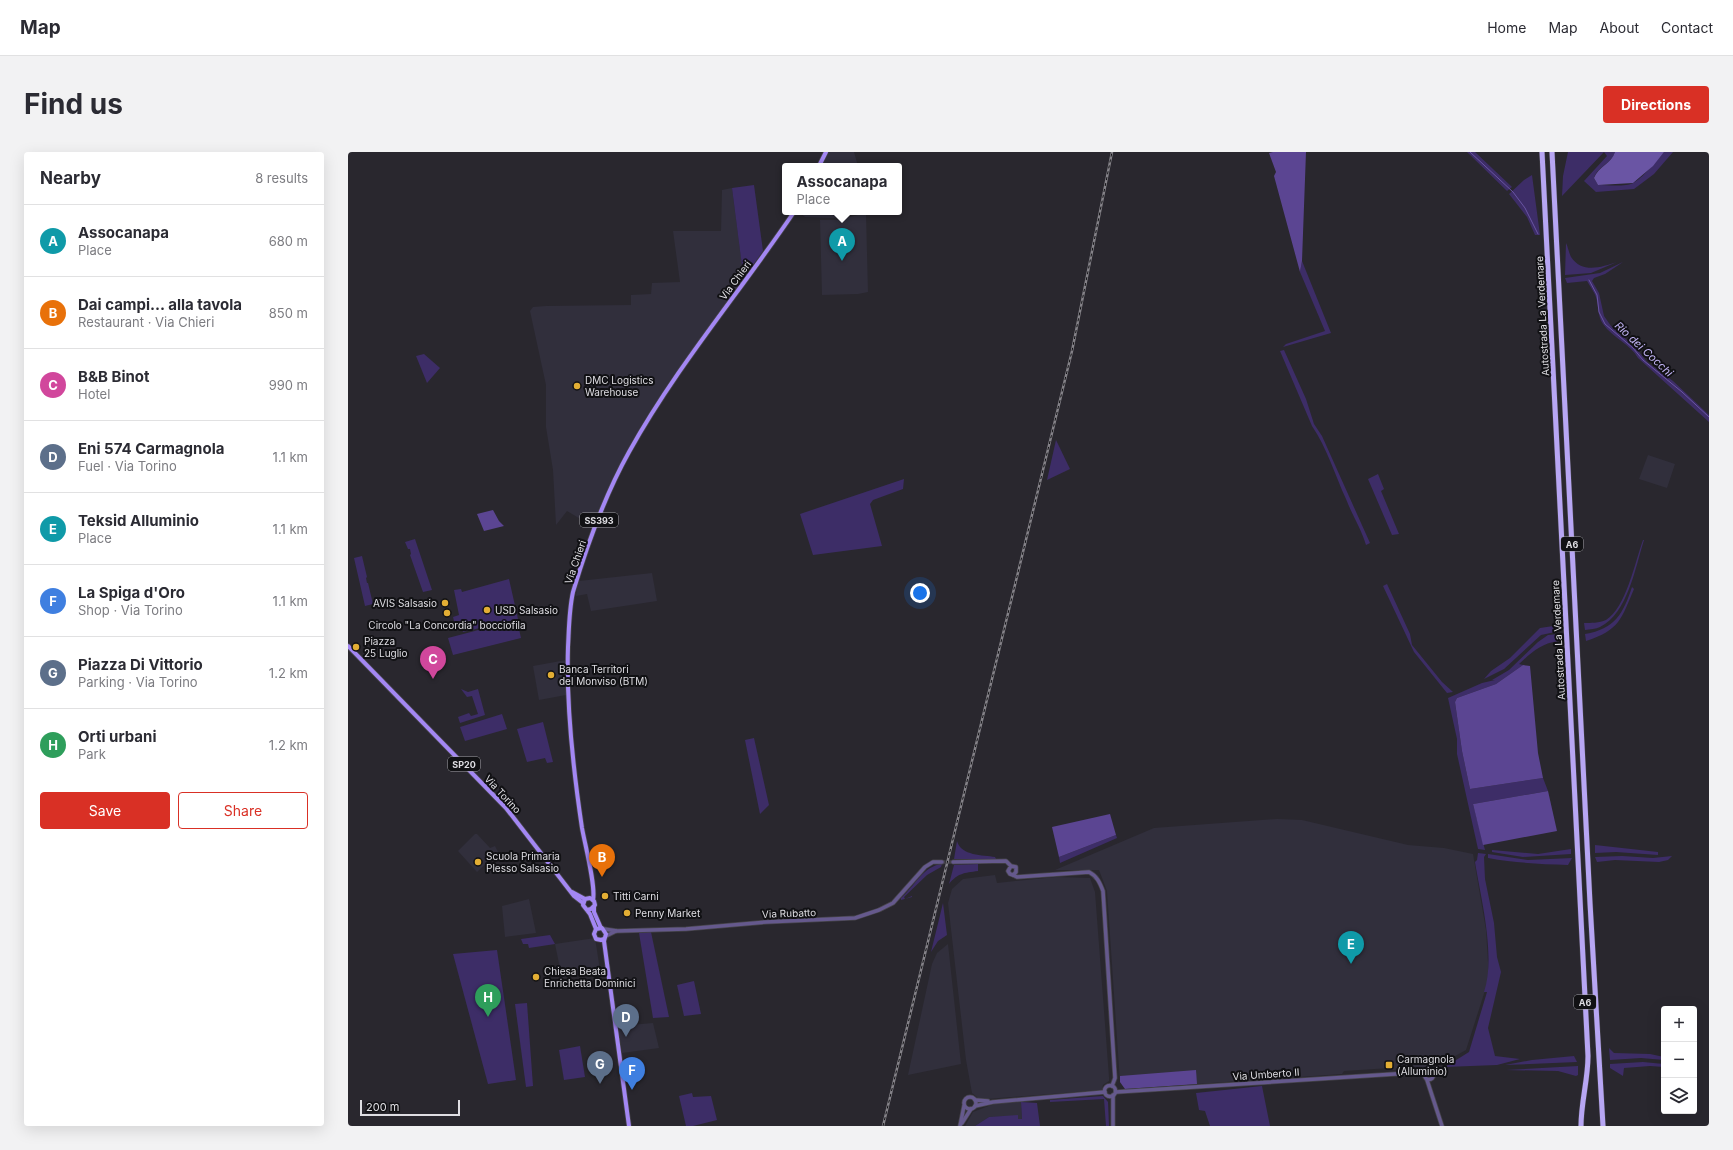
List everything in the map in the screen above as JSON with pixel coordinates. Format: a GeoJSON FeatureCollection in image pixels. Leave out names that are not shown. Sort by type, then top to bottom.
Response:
{"type":"FeatureCollection","features":[{"type":"Feature","properties":{"kind":"highway"},"geometry":{"type":"LineString","coordinates":[[1538,152],[1541,184],[1545,199]]}},
{"type":"Feature","properties":{"kind":"highway","name":"Autostrada La Verdemare"},"geometry":{"type":"LineString","coordinates":[[1542,152],[1588,1056],[1588,1074],[1582,1104],[1581,1126]]}},
{"type":"Feature","properties":{"kind":"highway","name":"Autostrada La Verdemare"},"geometry":{"type":"LineString","coordinates":[[1552,152],[1587,855],[1603,1126]]}},
{"type":"Feature","properties":{"kind":"main road"},"geometry":{"type":"LineString","coordinates":[[820,163],[826,152]]}},
{"type":"Feature","properties":{"kind":"main road","name":"Via Chieri"},"geometry":{"type":"LineString","coordinates":[[593,900],[594,888],[578,801],[568,696],[570,606],[578,578],[600,515],[619,471],[633,445],[665,394],[792,215]]}},
{"type":"Feature","properties":{"kind":"main road","name":"Via Torino"},"geometry":{"type":"LineString","coordinates":[[348,646],[506,808],[570,890],[585,900]]}},
{"type":"Feature","properties":{"kind":"main road","name":"Via Chieri"},"geometry":{"type":"LineString","coordinates":[[585,900],[592,888],[592,879]]}},
{"type":"Feature","properties":{"kind":"main road"},"geometry":{"type":"LineString","coordinates":[[619,1050],[603,949],[599,940],[594,936],[596,930],[593,919],[583,906],[585,900],[593,900],[594,912],[605,937],[629,1126]]}},
{"type":"Feature","properties":{"kind":"main road"},"geometry":{"type":"LineString","coordinates":[[587,910],[591,910],[594,907]]}},
{"type":"Feature","properties":{"kind":"main road"},"geometry":{"type":"LineString","coordinates":[[596,930],[602,929]]}},
{"type":"Feature","properties":{"kind":"main road"},"geometry":{"type":"LineString","coordinates":[[599,940],[605,937]]}},
{"type":"Feature","properties":{"kind":"street"},"geometry":{"type":"LineString","coordinates":[[953,862],[1006,861],[1011,866],[1008,871],[1010,874],[1017,877],[1089,872],[1100,882],[1103,891],[1115,1078],[1112,1086],[1115,1094],[1112,1126]]}},
{"type":"Feature","properties":{"kind":"street","name":"Via Rubatto"},"geometry":{"type":"LineString","coordinates":[[618,931],[686,929],[766,922],[855,918],[879,910],[893,903],[925,867],[933,862],[942,862]]}},
{"type":"Feature","properties":{"kind":"street"},"geometry":{"type":"LineString","coordinates":[[602,929],[618,931]]}},
{"type":"Feature","properties":{"kind":"street"},"geometry":{"type":"LineString","coordinates":[[605,937],[618,931]]}},
{"type":"Feature","properties":{"kind":"street"},"geometry":{"type":"LineString","coordinates":[[1430,1081],[1434,1075],[1433,1072],[1430,1071],[1425,1074],[1430,1081],[1442,1126]]}},
{"type":"Feature","properties":{"kind":"street","name":"Via Umberto II"},"geometry":{"type":"LineString","coordinates":[[1109,1096],[1115,1094],[1418,1072],[1425,1074]]}},
{"type":"Feature","properties":{"kind":"street"},"geometry":{"type":"LineString","coordinates":[[1105,1092],[1106,1088],[1112,1086]]}},
{"type":"Feature","properties":{"kind":"street"},"geometry":{"type":"LineString","coordinates":[[1105,1092],[1109,1096],[1112,1126]]}},
{"type":"Feature","properties":{"kind":"street"},"geometry":{"type":"LineString","coordinates":[[960,1126],[971,1109],[975,1106],[993,1102],[1105,1092]]}},
{"type":"Feature","properties":{"kind":"street"},"geometry":{"type":"LineString","coordinates":[[960,1126],[966,1097],[971,1097],[975,1100],[993,1102]]}},
{"type":"Feature","properties":{"kind":"street"},"geometry":{"type":"LineString","coordinates":[[975,1100],[975,1106]]}},
{"type":"Feature","properties":{"kind":"street"},"geometry":{"type":"LineString","coordinates":[[964,1106],[971,1109]]}},
{"type":"Feature","properties":{"kind":"shaded area"},"geometry":{"type":"Polygon","coordinates":[[[829,152],[854,152],[857,163],[824,163],[829,152]]]}},
{"type":"Feature","properties":{"kind":"shaded area"},"geometry":{"type":"Polygon","coordinates":[[[1306,152],[1302,261],[1300,272],[1274,176],[1276,172],[1269,153],[1306,152]]]}},
{"type":"Feature","properties":{"kind":"shaded area"},"geometry":{"type":"Polygon","coordinates":[[[1467,152],[1475,152],[1512,187],[1507,191],[1467,152]]]}},
{"type":"Feature","properties":{"kind":"shaded area"},"geometry":{"type":"Polygon","coordinates":[[[1568,152],[1604,152],[1562,196],[1563,176],[1568,152]]]}},
{"type":"Feature","properties":{"kind":"shaded area"},"geometry":{"type":"Polygon","coordinates":[[[1604,152],[1615,152],[1611,159],[1596,174],[1594,178],[1598,185],[1621,185],[1633,183],[1645,174],[1664,152],[1673,152],[1654,174],[1634,189],[1596,192],[1584,181],[1607,156],[1604,152]]]}},
{"type":"Feature","properties":{"kind":"shaded area"},"geometry":{"type":"Polygon","coordinates":[[[1615,152],[1664,152],[1653,166],[1633,183],[1598,185],[1594,178],[1596,174],[1611,159],[1615,152]]]}},
{"type":"Feature","properties":{"kind":"shaded area"},"geometry":{"type":"Polygon","coordinates":[[[1532,175],[1540,235],[1535,235],[1527,217],[1509,194],[1524,180],[1532,175]]]}},
{"type":"Feature","properties":{"kind":"shaded area"},"geometry":{"type":"Polygon","coordinates":[[[754,185],[763,251],[751,268],[742,266],[732,188],[754,185]]]}},
{"type":"Feature","properties":{"kind":"shaded area"},"geometry":{"type":"Polygon","coordinates":[[[732,188],[742,265],[751,268],[668,387],[634,439],[623,459],[594,527],[567,511],[556,525],[553,470],[546,427],[546,385],[530,311],[533,307],[546,306],[631,305],[631,295],[651,294],[652,283],[680,282],[673,231],[721,231],[722,190],[732,188]]]}},
{"type":"Feature","properties":{"kind":"shaded area"},"geometry":{"type":"Polygon","coordinates":[[[803,215],[846,215],[834,218],[805,217],[803,215]]]}},
{"type":"Feature","properties":{"kind":"shaded area"},"geometry":{"type":"Polygon","coordinates":[[[858,215],[866,215],[868,292],[858,294],[822,295],[820,220],[838,220],[858,215]]]}},
{"type":"Feature","properties":{"kind":"shaded area"},"geometry":{"type":"Polygon","coordinates":[[[1566,243],[1571,257],[1581,266],[1592,268],[1617,262],[1591,273],[1565,275],[1566,243]]]}},
{"type":"Feature","properties":{"kind":"shaded area"},"geometry":{"type":"Polygon","coordinates":[[[1302,261],[1331,333],[1283,347],[1286,344],[1325,331],[1300,272],[1302,261]]]}},
{"type":"Feature","properties":{"kind":"shaded area"},"geometry":{"type":"Polygon","coordinates":[[[1623,262],[1605,274],[1594,278],[1592,281],[1599,293],[1604,316],[1611,326],[1636,348],[1647,362],[1673,381],[1709,415],[1709,422],[1638,358],[1631,349],[1607,329],[1601,321],[1596,297],[1587,281],[1567,283],[1565,278],[1600,273],[1623,262]]]}},
{"type":"Feature","properties":{"kind":"shaded area"},"geometry":{"type":"Polygon","coordinates":[[[1284,350],[1306,399],[1314,424],[1322,436],[1370,543],[1366,545],[1362,533],[1348,505],[1326,452],[1312,426],[1280,351],[1284,350]]]}},
{"type":"Feature","properties":{"kind":"shaded area"},"geometry":{"type":"Polygon","coordinates":[[[424,354],[440,368],[427,383],[416,356],[424,354]]]}},
{"type":"Feature","properties":{"kind":"shaded area"},"geometry":{"type":"Polygon","coordinates":[[[1056,440],[1070,469],[1047,480],[1056,440]]]}},
{"type":"Feature","properties":{"kind":"shaded area"},"geometry":{"type":"Polygon","coordinates":[[[1648,455],[1675,464],[1667,488],[1639,479],[1648,455]]]}},
{"type":"Feature","properties":{"kind":"shaded area"},"geometry":{"type":"Polygon","coordinates":[[[1378,474],[1384,489],[1381,491],[1399,534],[1392,535],[1368,479],[1378,474]]]}},
{"type":"Feature","properties":{"kind":"shaded area"},"geometry":{"type":"Polygon","coordinates":[[[904,479],[903,489],[873,500],[870,504],[882,546],[813,555],[800,514],[904,479]]]}},
{"type":"Feature","properties":{"kind":"shaded area"},"geometry":{"type":"Polygon","coordinates":[[[493,510],[499,521],[504,526],[484,531],[477,514],[493,510]]]}},
{"type":"Feature","properties":{"kind":"shaded area"},"geometry":{"type":"Polygon","coordinates":[[[415,539],[432,590],[423,592],[410,555],[410,549],[408,549],[405,542],[415,539]]]}},
{"type":"Feature","properties":{"kind":"shaded area"},"geometry":{"type":"Polygon","coordinates":[[[1643,540],[1634,576],[1624,601],[1610,620],[1595,629],[1585,630],[1584,623],[1606,620],[1619,606],[1629,584],[1643,540]]]}},
{"type":"Feature","properties":{"kind":"shaded area"},"geometry":{"type":"Polygon","coordinates":[[[362,556],[373,604],[365,606],[354,558],[362,556]]]}},
{"type":"Feature","properties":{"kind":"shaded area"},"geometry":{"type":"Polygon","coordinates":[[[652,573],[657,601],[591,611],[587,594],[576,596],[579,581],[652,573]]]}},
{"type":"Feature","properties":{"kind":"shaded area","name":"USD Salsasio"},"geometry":{"type":"Polygon","coordinates":[[[509,579],[518,619],[463,632],[462,629],[456,630],[453,617],[459,615],[454,590],[461,589],[462,592],[509,579]]]}},
{"type":"Feature","properties":{"kind":"shaded area"},"geometry":{"type":"Polygon","coordinates":[[[1387,584],[1410,634],[1412,645],[1442,682],[1453,692],[1447,693],[1414,652],[1383,586],[1387,584]]]}},
{"type":"Feature","properties":{"kind":"shaded area"},"geometry":{"type":"Polygon","coordinates":[[[1632,587],[1634,589],[1626,608],[1613,628],[1586,641],[1585,634],[1604,628],[1616,619],[1625,605],[1632,587]]]}},
{"type":"Feature","properties":{"kind":"shaded area"},"geometry":{"type":"Polygon","coordinates":[[[517,620],[521,638],[453,655],[448,638],[517,620]]]}},
{"type":"Feature","properties":{"kind":"shaded area"},"geometry":{"type":"Polygon","coordinates":[[[1560,625],[1560,631],[1541,635],[1504,669],[1484,679],[1491,671],[1510,658],[1540,628],[1560,625]]]}},
{"type":"Feature","properties":{"kind":"shaded area"},"geometry":{"type":"Polygon","coordinates":[[[1561,634],[1559,641],[1547,644],[1537,649],[1519,664],[1523,665],[1496,684],[1457,698],[1455,702],[1462,751],[1470,789],[1543,778],[1548,791],[1473,804],[1485,850],[1478,849],[1457,754],[1457,739],[1448,698],[1482,683],[1495,680],[1492,680],[1509,670],[1538,642],[1548,635],[1561,634]]]}},
{"type":"Feature","properties":{"kind":"shaded area"},"geometry":{"type":"Polygon","coordinates":[[[566,660],[566,695],[539,700],[533,666],[566,660]]]}},
{"type":"Feature","properties":{"kind":"shaded area"},"geometry":{"type":"Polygon","coordinates":[[[1523,665],[1530,666],[1538,753],[1543,778],[1470,789],[1462,751],[1455,702],[1457,698],[1496,684],[1523,665]]]}},
{"type":"Feature","properties":{"kind":"shaded area"},"geometry":{"type":"Polygon","coordinates":[[[461,689],[468,692],[478,689],[485,715],[460,723],[458,717],[469,713],[471,716],[478,714],[472,696],[467,697],[461,689]]]}},
{"type":"Feature","properties":{"kind":"shaded area"},"geometry":{"type":"Polygon","coordinates":[[[502,714],[507,729],[465,741],[460,727],[502,714]]]}},
{"type":"Feature","properties":{"kind":"shaded area"},"geometry":{"type":"Polygon","coordinates":[[[543,722],[553,762],[547,763],[545,758],[527,762],[517,729],[543,722]]]}},
{"type":"Feature","properties":{"kind":"shaded area"},"geometry":{"type":"Polygon","coordinates":[[[754,738],[769,805],[760,814],[745,740],[754,738]]]}},
{"type":"Feature","properties":{"kind":"shaded area"},"geometry":{"type":"Polygon","coordinates":[[[1548,791],[1557,831],[1483,845],[1473,804],[1548,791]]]}},
{"type":"Feature","properties":{"kind":"shaded area"},"geometry":{"type":"Polygon","coordinates":[[[1110,814],[1116,835],[1059,857],[1052,827],[1110,814]]]}},
{"type":"Feature","properties":{"kind":"shaded area"},"geometry":{"type":"Polygon","coordinates":[[[1277,819],[1302,820],[1408,845],[1444,848],[1473,854],[1486,930],[1489,978],[1466,1050],[1435,1067],[1344,1071],[1342,1074],[1125,1089],[1120,1082],[1107,891],[1099,870],[1055,870],[1154,828],[1277,819]]]}},
{"type":"Feature","properties":{"kind":"shaded area","name":"Scuola Primaria Plesso Salsasio"},"geometry":{"type":"Polygon","coordinates":[[[475,834],[477,834],[490,848],[495,846],[498,852],[477,872],[458,851],[475,834]]]}},
{"type":"Feature","properties":{"kind":"shaded area"},"geometry":{"type":"Polygon","coordinates":[[[1116,835],[1117,838],[1060,863],[1059,857],[1116,835]]]}},
{"type":"Feature","properties":{"kind":"shaded area"},"geometry":{"type":"Polygon","coordinates":[[[957,841],[963,850],[973,854],[995,857],[996,859],[954,859],[957,841]]]}},
{"type":"Feature","properties":{"kind":"shaded area"},"geometry":{"type":"Polygon","coordinates":[[[1595,845],[1658,852],[1658,855],[1616,852],[1595,853],[1595,845]]]}},
{"type":"Feature","properties":{"kind":"shaded area"},"geometry":{"type":"Polygon","coordinates":[[[1571,849],[1571,854],[1523,857],[1492,852],[1492,850],[1538,854],[1571,849]]]}},
{"type":"Feature","properties":{"kind":"shaded area"},"geometry":{"type":"Polygon","coordinates":[[[1478,853],[1486,854],[1484,857],[1485,879],[1494,923],[1497,957],[1501,972],[1488,1028],[1495,1056],[1520,1059],[1497,1065],[1445,1067],[1469,1052],[1487,992],[1484,992],[1487,978],[1488,945],[1484,910],[1475,862],[1477,860],[1478,853]]]}},
{"type":"Feature","properties":{"kind":"shaded area"},"geometry":{"type":"Polygon","coordinates":[[[1488,854],[1528,860],[1572,858],[1568,865],[1547,864],[1488,858],[1488,854]]]}},
{"type":"Feature","properties":{"kind":"shaded area"},"geometry":{"type":"Polygon","coordinates":[[[1622,856],[1653,858],[1672,856],[1668,860],[1659,862],[1615,860],[1597,862],[1595,857],[1622,856]]]}},
{"type":"Feature","properties":{"kind":"shaded area"},"geometry":{"type":"Polygon","coordinates":[[[942,864],[941,867],[927,875],[904,897],[905,899],[901,900],[901,898],[924,873],[935,866],[942,864]]]}},
{"type":"Feature","properties":{"kind":"shaded area"},"geometry":{"type":"Polygon","coordinates":[[[978,864],[978,871],[962,874],[949,884],[954,865],[978,864]]]}},
{"type":"Feature","properties":{"kind":"shaded area"},"geometry":{"type":"Polygon","coordinates":[[[995,875],[997,883],[1056,877],[1090,878],[1095,892],[1109,1077],[1109,1081],[1103,1085],[1102,1090],[987,1099],[978,1098],[972,1093],[966,1060],[948,903],[952,889],[963,879],[995,875]]]}},
{"type":"Feature","properties":{"kind":"shaded area"},"geometry":{"type":"Polygon","coordinates":[[[529,899],[536,933],[505,937],[502,906],[529,899]]]}},
{"type":"Feature","properties":{"kind":"shaded area"},"geometry":{"type":"Polygon","coordinates":[[[943,903],[947,935],[938,941],[931,952],[943,903]]]}},
{"type":"Feature","properties":{"kind":"shaded area"},"geometry":{"type":"Polygon","coordinates":[[[651,932],[669,1017],[653,1018],[639,933],[651,932]]]}},
{"type":"Feature","properties":{"kind":"shaded area"},"geometry":{"type":"Polygon","coordinates":[[[550,935],[555,944],[529,948],[528,944],[523,944],[521,939],[550,935]]]}},
{"type":"Feature","properties":{"kind":"shaded area"},"geometry":{"type":"Polygon","coordinates":[[[595,938],[600,970],[562,978],[555,944],[595,938]]]}},
{"type":"Feature","properties":{"kind":"shaded area"},"geometry":{"type":"Polygon","coordinates":[[[948,944],[961,1064],[908,1075],[932,964],[937,953],[948,944]]]}},
{"type":"Feature","properties":{"kind":"shaded area"},"geometry":{"type":"Polygon","coordinates":[[[497,950],[516,1080],[488,1084],[453,954],[497,950]]]}},
{"type":"Feature","properties":{"kind":"shaded area"},"geometry":{"type":"Polygon","coordinates":[[[694,981],[701,1014],[684,1016],[677,985],[694,981]]]}},
{"type":"Feature","properties":{"kind":"shaded area"},"geometry":{"type":"Polygon","coordinates":[[[527,1003],[533,1086],[526,1087],[515,1004],[527,1003]]]}},
{"type":"Feature","properties":{"kind":"shaded area"},"geometry":{"type":"Polygon","coordinates":[[[653,1023],[659,1048],[622,1053],[618,1026],[653,1023]]]}},
{"type":"Feature","properties":{"kind":"shaded area"},"geometry":{"type":"Polygon","coordinates":[[[580,1046],[585,1077],[564,1080],[559,1050],[580,1046]]]}},
{"type":"Feature","properties":{"kind":"shaded area"},"geometry":{"type":"Polygon","coordinates":[[[1609,1048],[1614,1053],[1650,1054],[1661,1056],[1661,1060],[1641,1058],[1610,1060],[1609,1048]]]}},
{"type":"Feature","properties":{"kind":"shaded area"},"geometry":{"type":"Polygon","coordinates":[[[1574,1056],[1577,1062],[1505,1065],[1532,1060],[1574,1056]]]}},
{"type":"Feature","properties":{"kind":"shaded area"},"geometry":{"type":"Polygon","coordinates":[[[1643,1062],[1661,1064],[1661,1067],[1624,1068],[1623,1076],[1610,1068],[1610,1064],[1643,1062]]]}},
{"type":"Feature","properties":{"kind":"shaded area"},"geometry":{"type":"Polygon","coordinates":[[[1578,1066],[1578,1075],[1576,1076],[1558,1071],[1506,1070],[1578,1066]]]}},
{"type":"Feature","properties":{"kind":"shaded area"},"geometry":{"type":"Polygon","coordinates":[[[1196,1070],[1197,1084],[1125,1089],[1120,1082],[1120,1076],[1196,1070]]]}},
{"type":"Feature","properties":{"kind":"shaded area"},"geometry":{"type":"Polygon","coordinates":[[[1262,1086],[1270,1126],[1210,1126],[1205,1111],[1199,1110],[1196,1093],[1262,1086]]]}},
{"type":"Feature","properties":{"kind":"shaded area"},"geometry":{"type":"Polygon","coordinates":[[[692,1093],[693,1097],[711,1096],[717,1120],[693,1126],[686,1126],[679,1096],[692,1093]]]}},
{"type":"Feature","properties":{"kind":"shaded area"},"geometry":{"type":"Polygon","coordinates":[[[1103,1096],[1108,1102],[1109,1126],[1106,1126],[1104,1099],[1050,1102],[1050,1100],[1103,1096]]]}},
{"type":"Feature","properties":{"kind":"shaded area"},"geometry":{"type":"Polygon","coordinates":[[[1021,1102],[1022,1119],[1018,1119],[1018,1116],[989,1117],[975,1126],[965,1126],[973,1112],[997,1103],[1021,1102]]]}},
{"type":"Feature","properties":{"kind":"shaded area"},"geometry":{"type":"Polygon","coordinates":[[[1021,1102],[1037,1103],[1040,1126],[975,1126],[989,1117],[1018,1115],[1018,1119],[1022,1119],[1021,1102]]]}},
{"type":"Feature","properties":{"kind":"waterway","name":"Rio dei Cocchi"},"geometry":{"type":"LineString","coordinates":[[1470,152],[1513,192],[1525,208],[1538,234]]}},
{"type":"Feature","properties":{"kind":"waterway","name":"Rio dei Cocchi"},"geometry":{"type":"LineString","coordinates":[[1589,280],[1597,295],[1599,312],[1605,324],[1633,348],[1643,360],[1682,392],[1709,417]]}},
{"type":"Feature","properties":{"kind":"tunnel"},"geometry":{"type":"LineString","coordinates":[[942,862],[953,862]]}},
{"type":"Feature","properties":{"kind":"railway"},"geometry":{"type":"LineString","coordinates":[[883,1126],[1072,351],[1112,152]]}},
{"type":"Feature","properties":{"kind":"place","name":"Assocanapa"},"geometry":{"type":"Point","coordinates":[842,261]}},
{"type":"Feature","properties":{"kind":"place","name":"DMC Logistics Warehouse"},"geometry":{"type":"Point","coordinates":[577,386]}},
{"type":"Feature","properties":{"kind":"place","name":"AVIS Salsasio"},"geometry":{"type":"Point","coordinates":[445,603]}},
{"type":"Feature","properties":{"kind":"place","name":"USD Salsasio"},"geometry":{"type":"Point","coordinates":[487,610]}},
{"type":"Feature","properties":{"kind":"place","name":"Circolo \"La Concordia\" bocciofila"},"geometry":{"type":"Point","coordinates":[447,613]}},
{"type":"Feature","properties":{"kind":"place","name":"Piazza 25 Luglio"},"geometry":{"type":"Point","coordinates":[356,647]}},
{"type":"Feature","properties":{"kind":"place","name":"Banca Territori del Monviso (BTM)"},"geometry":{"type":"Point","coordinates":[551,675]}},
{"type":"Feature","properties":{"kind":"place","name":"B&B Binot"},"geometry":{"type":"Point","coordinates":[433,679]}},
{"type":"Feature","properties":{"kind":"place","name":"Scuola Primaria Plesso Salsasio"},"geometry":{"type":"Point","coordinates":[478,862]}},
{"type":"Feature","properties":{"kind":"place","name":"Dai campi... alla tavola"},"geometry":{"type":"Point","coordinates":[602,877]}},
{"type":"Feature","properties":{"kind":"place","name":"Titti Carni"},"geometry":{"type":"Point","coordinates":[605,896]}},
{"type":"Feature","properties":{"kind":"place","name":"Penny Market"},"geometry":{"type":"Point","coordinates":[627,913]}},
{"type":"Feature","properties":{"kind":"place","name":"Teksid Alluminio"},"geometry":{"type":"Point","coordinates":[1351,964]}},
{"type":"Feature","properties":{"kind":"place","name":"Chiesa Beata Enrichetta Dominici"},"geometry":{"type":"Point","coordinates":[536,977]}},
{"type":"Feature","properties":{"kind":"place","name":"Orti urbani"},"geometry":{"type":"Point","coordinates":[488,1017]}},
{"type":"Feature","properties":{"kind":"place","name":"Eni 574 Carmagnola"},"geometry":{"type":"Point","coordinates":[626,1037]}},
{"type":"Feature","properties":{"kind":"place","name":"Carmagnola (Alluminio)"},"geometry":{"type":"Point","coordinates":[1389,1065]}},
{"type":"Feature","properties":{"kind":"place","name":"Piazza Di Vittorio"},"geometry":{"type":"Point","coordinates":[600,1084]}},
{"type":"Feature","properties":{"kind":"place","name":"La Spiga d'Oro"},"geometry":{"type":"Point","coordinates":[632,1090]}}]}
